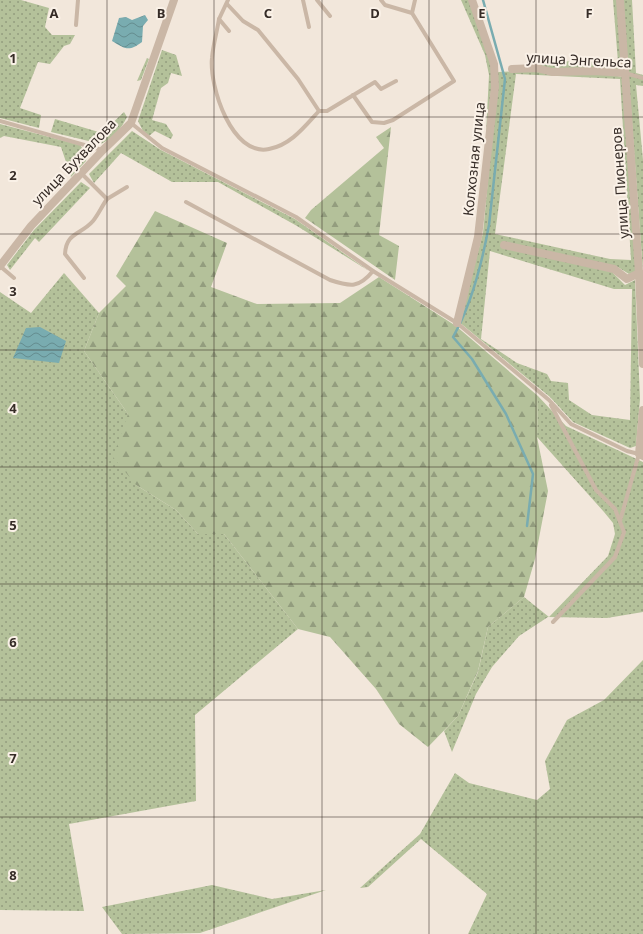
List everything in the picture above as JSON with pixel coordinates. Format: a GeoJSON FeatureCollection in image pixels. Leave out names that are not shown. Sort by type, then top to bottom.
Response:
{"type":"FeatureCollection","features":[{"type":"Feature","properties":{"kind":"street","name":"улица Бухвалова"},"geometry":{"type":"LineString","coordinates":[[0,266],[31,226],[102,150],[131,123],[174,0]]}},
{"type":"Feature","properties":{"kind":"street","name":"Колхозная улица"},"geometry":{"type":"LineString","coordinates":[[457,323],[478,237],[495,80],[494,64],[472,0]]}},
{"type":"Feature","properties":{"kind":"street","name":"улица Пионеров"},"geometry":{"type":"LineString","coordinates":[[620,0],[641,274],[643,364]]}},
{"type":"Feature","properties":{"kind":"street","name":"улица Энгельса"},"geometry":{"type":"LineString","coordinates":[[512,70],[537,68],[552,72],[594,70],[625,73]]}},
{"type":"Feature","properties":{"kind":"street"},"geometry":{"type":"LineString","coordinates":[[504,245],[614,269],[627,279],[641,274]]}},
{"type":"Feature","properties":{"kind":"street"},"geometry":{"type":"LineString","coordinates":[[641,455],[643,410]]}},
{"type":"Feature","properties":{"kind":"lane"},"geometry":{"type":"LineString","coordinates":[[76,25],[78,0]]}},
{"type":"Feature","properties":{"kind":"lane"},"geometry":{"type":"LineString","coordinates":[[303,0],[309,27]]}},
{"type":"Feature","properties":{"kind":"lane"},"geometry":{"type":"LineString","coordinates":[[317,0],[330,16]]}},
{"type":"Feature","properties":{"kind":"lane"},"geometry":{"type":"LineString","coordinates":[[353,95],[372,122],[384,123],[394,120],[454,81],[412,13],[385,4],[381,0]]}},
{"type":"Feature","properties":{"kind":"lane"},"geometry":{"type":"LineString","coordinates":[[412,13],[415,0]]}},
{"type":"Feature","properties":{"kind":"lane"},"geometry":{"type":"LineString","coordinates":[[319,110],[302,129],[279,146],[268,150],[253,148],[241,139],[231,128],[220,107],[213,81],[211,59],[219,19],[227,2],[243,21],[258,30],[298,80],[319,110],[328,111],[375,82],[381,89],[396,81]]}},
{"type":"Feature","properties":{"kind":"lane"},"geometry":{"type":"LineString","coordinates":[[219,19],[229,31]]}},
{"type":"Feature","properties":{"kind":"lane","name":"улица Энгельса"},"geometry":{"type":"LineString","coordinates":[[625,73],[643,78]]}},
{"type":"Feature","properties":{"kind":"lane"},"geometry":{"type":"LineString","coordinates":[[0,121],[102,150]]}},
{"type":"Feature","properties":{"kind":"lane"},"geometry":{"type":"LineString","coordinates":[[131,123],[162,148],[296,217],[373,271],[457,323],[548,400],[571,424],[627,451],[641,455],[620,521]]}},
{"type":"Feature","properties":{"kind":"lane"},"geometry":{"type":"LineString","coordinates":[[81,173],[107,199]]}},
{"type":"Feature","properties":{"kind":"lane"},"geometry":{"type":"LineString","coordinates":[[84,278],[65,254],[66,244],[73,236],[92,222],[107,199],[127,188]]}},
{"type":"Feature","properties":{"kind":"lane"},"geometry":{"type":"LineString","coordinates":[[186,202],[330,280],[343,284],[356,285],[365,281],[373,271]]}},
{"type":"Feature","properties":{"kind":"lane"},"geometry":{"type":"LineString","coordinates":[[0,266],[14,278]]}},
{"type":"Feature","properties":{"kind":"lane"},"geometry":{"type":"LineString","coordinates":[[548,400],[596,490],[615,509],[624,532],[615,557],[553,622]]}},
{"type":"Feature","properties":{"kind":"green space"},"geometry":{"type":"Polygon","coordinates":[[[0,0],[21,0],[49,8],[45,27],[52,35],[75,35],[70,44],[64,46],[50,64],[38,62],[20,108],[41,115],[39,128],[0,118],[0,0]]]}},
{"type":"Feature","properties":{"kind":"green space"},"geometry":{"type":"Polygon","coordinates":[[[461,0],[470,0],[492,65],[493,75],[486,134],[489,75],[485,55],[461,0]]]}},
{"type":"Feature","properties":{"kind":"green space"},"geometry":{"type":"Polygon","coordinates":[[[613,0],[617,0],[622,67],[619,71],[553,70],[538,66],[543,61],[618,62],[613,0]]]}},
{"type":"Feature","properties":{"kind":"green space"},"geometry":{"type":"Polygon","coordinates":[[[623,0],[632,0],[636,73],[643,75],[643,86],[636,85],[643,160],[643,272],[623,0]]]}},
{"type":"Feature","properties":{"kind":"green space"},"geometry":{"type":"Polygon","coordinates":[[[162,50],[176,55],[182,76],[171,73],[168,83],[161,88],[152,120],[166,124],[173,135],[171,139],[155,131],[149,136],[143,131],[138,121],[162,50]]]}},
{"type":"Feature","properties":{"kind":"green space"},"geometry":{"type":"Polygon","coordinates":[[[147,58],[149,59],[141,80],[137,81],[147,58]]]}},
{"type":"Feature","properties":{"kind":"green space"},"geometry":{"type":"Polygon","coordinates":[[[537,70],[595,72],[623,77],[636,271],[629,274],[616,266],[613,273],[625,285],[635,280],[640,399],[636,446],[630,448],[573,422],[550,397],[459,322],[483,233],[498,72],[537,70]],[[516,74],[495,234],[610,259],[631,260],[620,79],[516,74]],[[490,251],[481,339],[517,363],[547,374],[551,381],[568,383],[569,400],[592,415],[630,420],[632,289],[614,289],[490,251]]]}},
{"type":"Feature","properties":{"kind":"green space"},"geometry":{"type":"Polygon","coordinates":[[[124,112],[127,117],[122,125],[113,136],[101,144],[51,132],[55,119],[102,133],[124,112]]]}},
{"type":"Feature","properties":{"kind":"green space"},"geometry":{"type":"Polygon","coordinates":[[[0,124],[80,145],[87,155],[86,161],[71,177],[61,147],[4,136],[0,138],[0,124]]]}},
{"type":"Feature","properties":{"kind":"green space"},"geometry":{"type":"Polygon","coordinates":[[[391,127],[379,235],[399,246],[395,280],[305,218],[311,210],[384,148],[376,137],[391,127]]]}},
{"type":"Feature","properties":{"kind":"green space"},"geometry":{"type":"Polygon","coordinates":[[[132,131],[161,150],[295,219],[369,271],[297,226],[218,182],[172,182],[121,153],[94,183],[89,174],[132,131]]]}},
{"type":"Feature","properties":{"kind":"green space"},"geometry":{"type":"Polygon","coordinates":[[[81,182],[90,188],[39,242],[35,238],[10,270],[7,265],[34,230],[81,182]]]}},
{"type":"Feature","properties":{"kind":"green space"},"geometry":{"type":"Polygon","coordinates":[[[155,211],[227,243],[211,287],[257,304],[340,303],[379,277],[456,326],[538,396],[537,437],[548,491],[535,559],[524,597],[488,627],[478,671],[458,716],[428,747],[399,724],[376,689],[330,637],[298,629],[224,534],[198,534],[176,510],[136,485],[113,457],[128,414],[84,351],[99,313],[126,286],[116,276],[155,211]]]}},
{"type":"Feature","properties":{"kind":"green space"},"geometry":{"type":"Polygon","coordinates":[[[64,273],[99,313],[84,351],[128,414],[136,485],[176,510],[198,534],[224,534],[298,629],[195,715],[196,801],[69,824],[84,911],[0,910],[0,292],[31,313],[64,273]]]}},
{"type":"Feature","properties":{"kind":"green space"},"geometry":{"type":"Polygon","coordinates":[[[538,396],[566,426],[643,462],[643,612],[607,618],[548,617],[519,636],[492,667],[476,694],[452,752],[444,731],[458,716],[478,672],[488,627],[524,597],[549,617],[608,556],[615,534],[613,523],[537,437],[538,396]]]}},
{"type":"Feature","properties":{"kind":"green space"},"geometry":{"type":"Polygon","coordinates":[[[643,660],[643,934],[468,934],[487,894],[421,839],[368,887],[360,888],[420,834],[455,773],[469,783],[537,800],[550,789],[545,761],[567,720],[604,700],[643,660]]]}},
{"type":"Feature","properties":{"kind":"green space"},"geometry":{"type":"Polygon","coordinates":[[[212,885],[272,899],[326,890],[200,933],[122,934],[102,907],[212,885]]]}},
{"type":"Feature","properties":{"kind":"water"},"geometry":{"type":"Polygon","coordinates":[[[145,15],[148,20],[143,26],[142,42],[134,47],[127,48],[112,41],[119,18],[126,17],[132,20],[145,15]]]}},
{"type":"Feature","properties":{"kind":"water"},"geometry":{"type":"Polygon","coordinates":[[[40,327],[66,341],[59,363],[13,358],[26,328],[40,327]]]}},
{"type":"Feature","properties":{"kind":"waterway"},"geometry":{"type":"LineString","coordinates":[[483,0],[505,79],[489,225],[476,283],[466,311],[453,337],[472,359],[506,414],[533,474],[527,526]]}}]}
